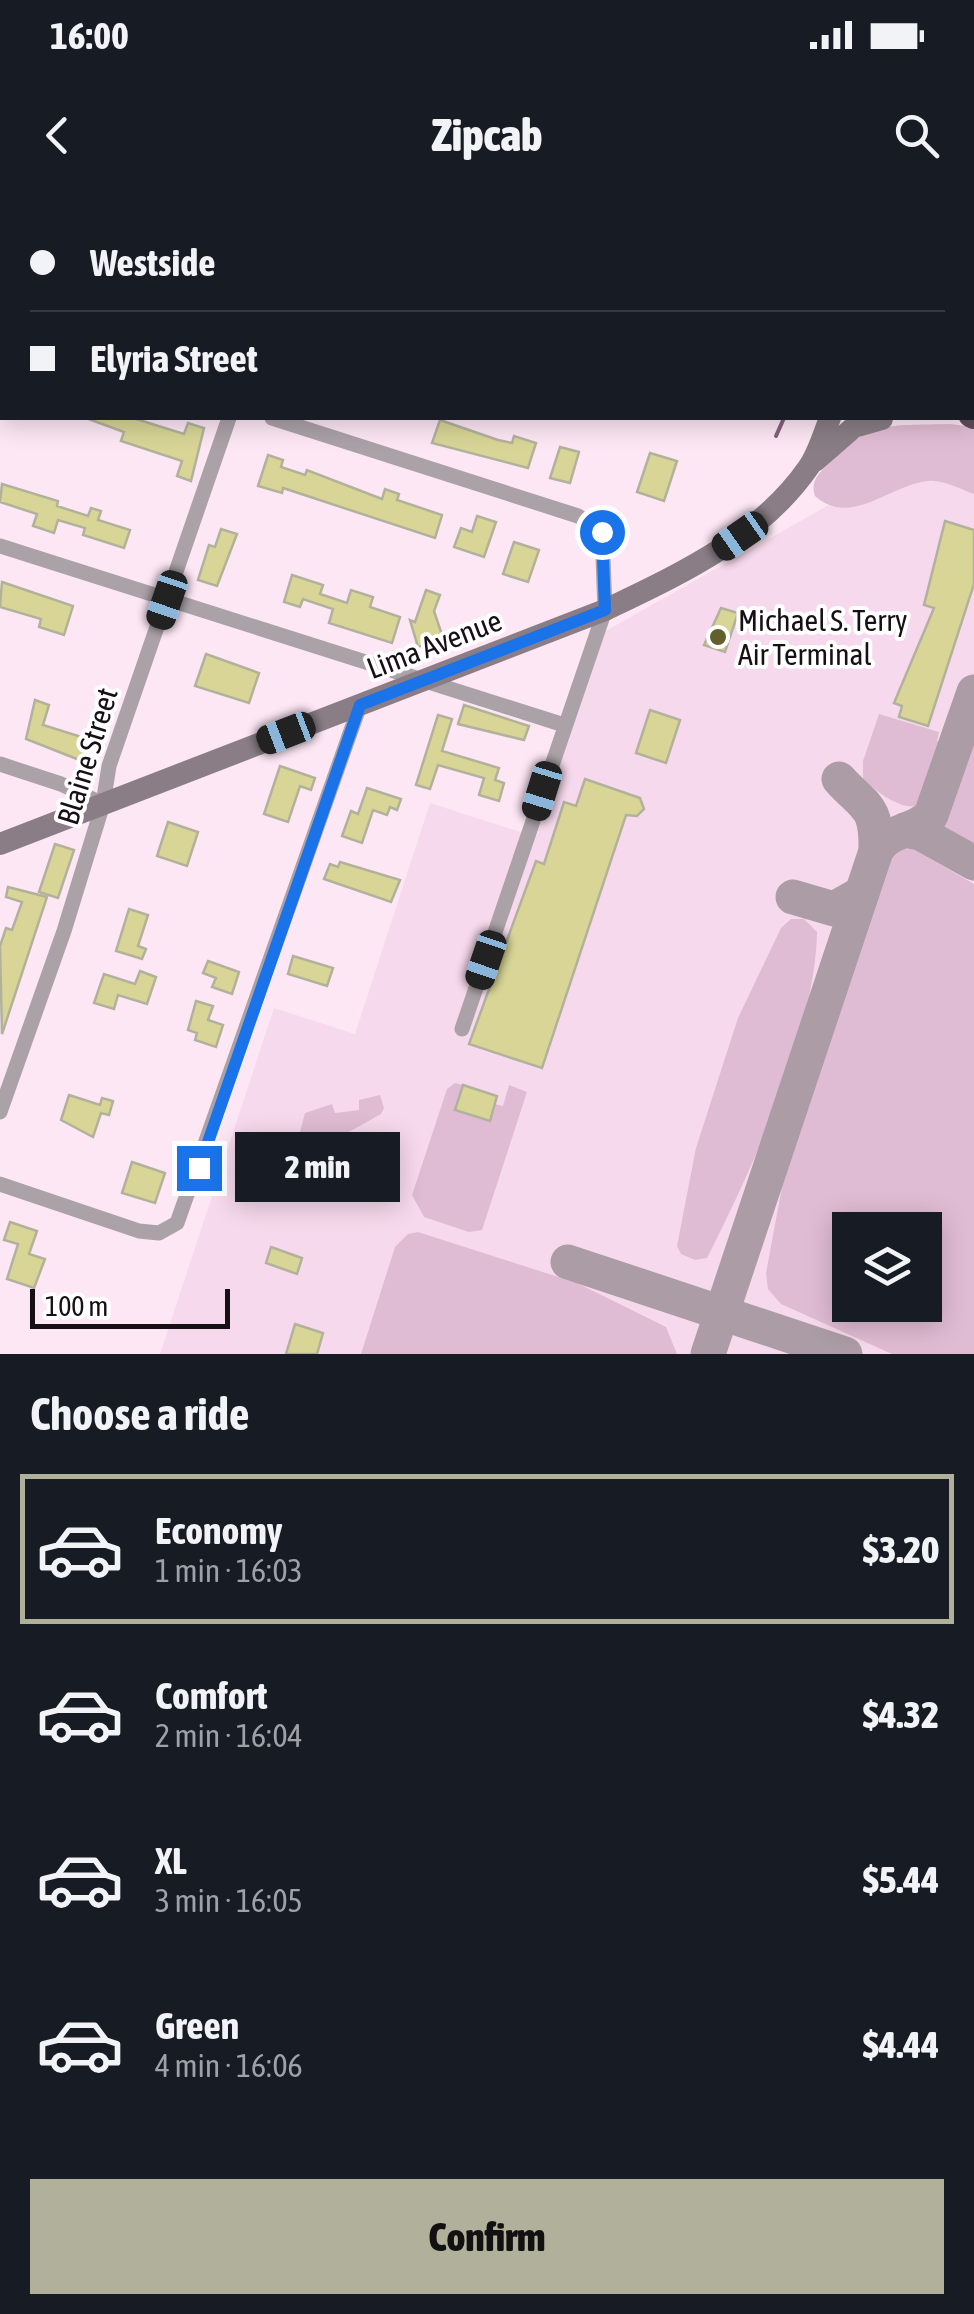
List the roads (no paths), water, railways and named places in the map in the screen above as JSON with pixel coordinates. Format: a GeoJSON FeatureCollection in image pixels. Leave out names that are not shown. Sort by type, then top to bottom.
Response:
{"type":"FeatureCollection","features":[{"type":"Feature","properties":{"kind":"street","name":"Blaine Street"},"geometry":{"type":"LineString","coordinates":[[0,1112],[102,804],[108,766],[229,420]]}},
{"type":"Feature","properties":{"kind":"street"},"geometry":{"type":"LineString","coordinates":[[278,420],[597,525],[604,542],[605,610],[462,1029]]}},
{"type":"Feature","properties":{"kind":"street","name":"Lima Avenue"},"geometry":{"type":"LineString","coordinates":[[3,841],[605,610],[721,550],[759,520],[809,467],[829,420]]}},
{"type":"Feature","properties":{"kind":"street"},"geometry":{"type":"LineString","coordinates":[[809,467],[854,427],[878,420]]}},
{"type":"Feature","properties":{"kind":"street"},"geometry":{"type":"LineString","coordinates":[[0,546],[564,726]]}},
{"type":"Feature","properties":{"kind":"street"},"geometry":{"type":"LineString","coordinates":[[0,1184],[149,1233],[177,1223],[360,705]]}},
{"type":"Feature","properties":{"kind":"street"},"geometry":{"type":"LineString","coordinates":[[0,764],[61,784],[102,804]]}},
{"type":"Feature","properties":{"kind":"waterway"},"geometry":{"type":"LineString","coordinates":[[776,436],[783,420]]}},
{"type":"Feature","properties":{"kind":"place","name":"Michael S. Terry Air Terminal"},"geometry":{"type":"Point","coordinates":[718,637]}}]}
